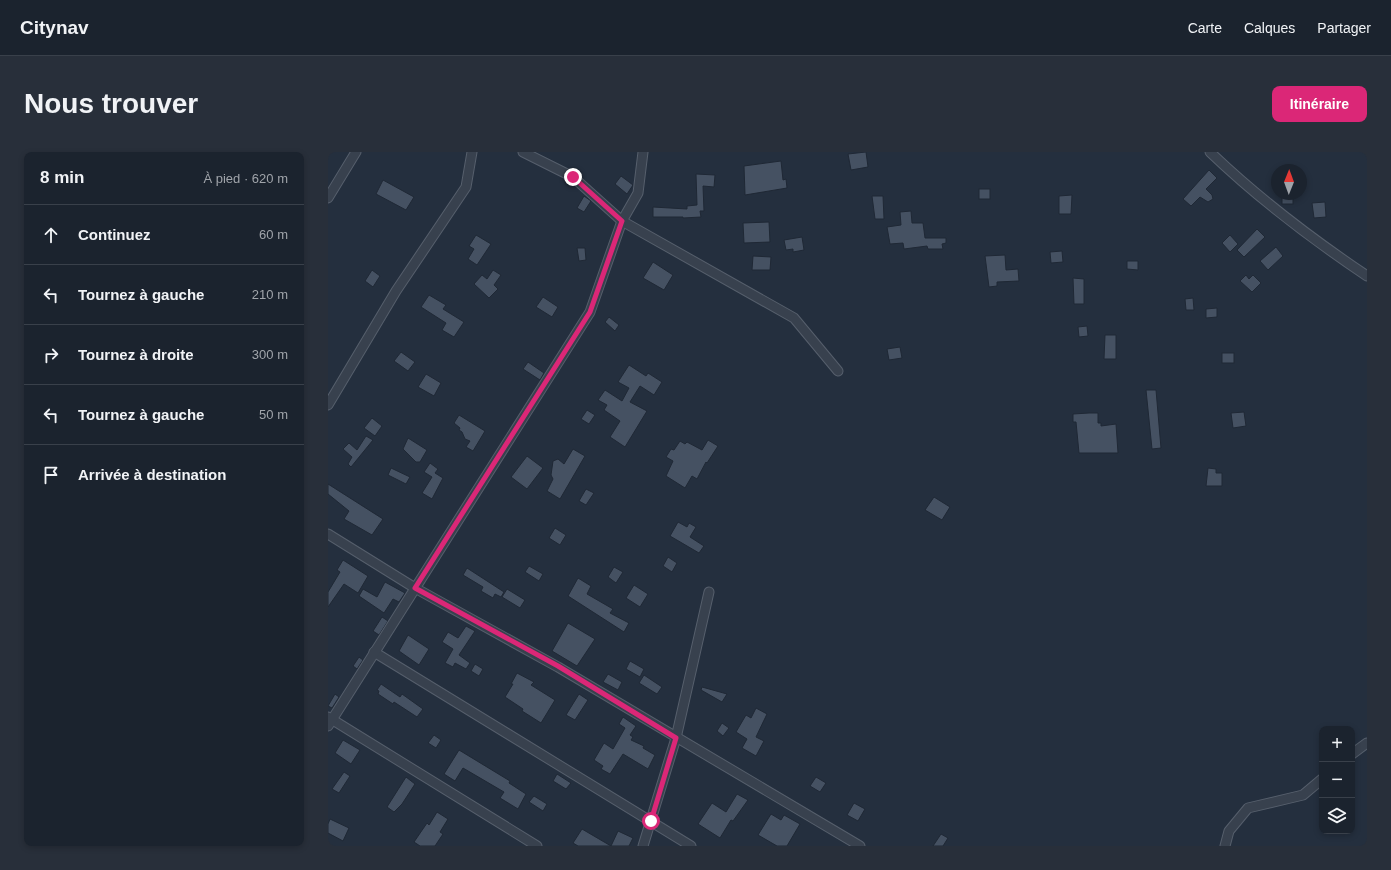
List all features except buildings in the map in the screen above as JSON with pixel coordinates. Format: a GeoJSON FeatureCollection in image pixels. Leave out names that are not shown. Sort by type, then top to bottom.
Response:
{"type":"FeatureCollection","features":[{"type":"Feature","properties":{"kind":"street"},"geometry":{"type":"LineString","coordinates":[[328,198],[356,152]]}},
{"type":"Feature","properties":{"kind":"street"},"geometry":{"type":"LineString","coordinates":[[328,405],[396,291],[466,187],[472,152]]}},
{"type":"Feature","properties":{"kind":"street"},"geometry":{"type":"LineString","coordinates":[[523,152],[573,177],[622,221],[794,318],[838,371]]}},
{"type":"Feature","properties":{"kind":"street"},"geometry":{"type":"LineString","coordinates":[[537,846],[329,721],[590,312],[622,221],[638,193],[643,152]]}},
{"type":"Feature","properties":{"kind":"street"},"geometry":{"type":"LineString","coordinates":[[1210,152],[1245,186],[1341,259],[1367,276]]}},
{"type":"Feature","properties":{"kind":"street"},"geometry":{"type":"LineString","coordinates":[[328,534],[415,588],[558,666],[676,738],[860,846]]}},
{"type":"Feature","properties":{"kind":"street"},"geometry":{"type":"LineString","coordinates":[[643,846],[676,738],[709,592]]}},
{"type":"Feature","properties":{"kind":"street"},"geometry":{"type":"LineString","coordinates":[[374,652],[691,846]]}},
{"type":"Feature","properties":{"kind":"street"},"geometry":{"type":"LineString","coordinates":[[1355,752],[1367,743]]}},
{"type":"Feature","properties":{"kind":"street"},"geometry":{"type":"LineString","coordinates":[[1225,846],[1229,831],[1248,808],[1303,795],[1319,782]]}},
{"type":"Feature","properties":{"kind":"route"},"geometry":{"type":"LineString","coordinates":[[573,177],[622,221],[590,312],[415,588],[558,666],[676,738],[651,821]]}}]}
